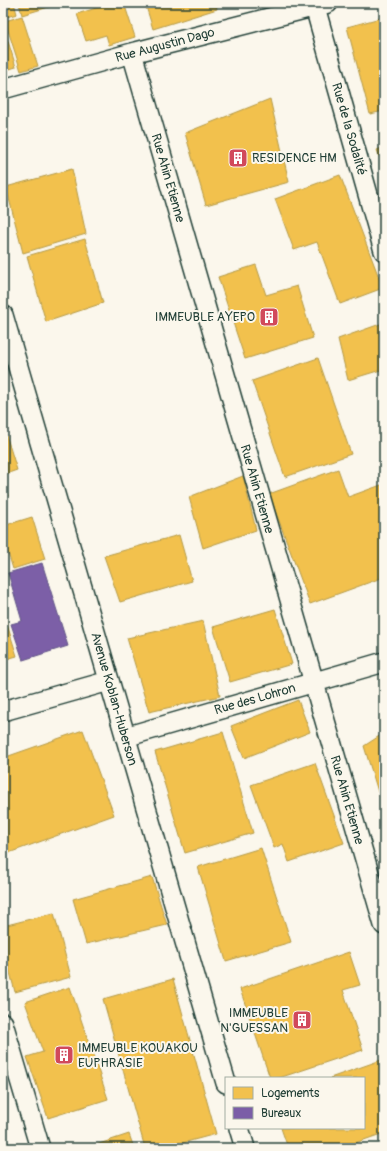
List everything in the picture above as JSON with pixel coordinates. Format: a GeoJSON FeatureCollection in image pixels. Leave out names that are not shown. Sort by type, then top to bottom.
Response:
{"type":"FeatureCollection","features":[{"type":"Feature","properties":{"kind":"street","name":"Rue Augustin Dago"},"geometry":{"type":"LineString","coordinates":[[3,89],[132,53],[321,5]]}},
{"type":"Feature","properties":{"kind":"street","name":"Rue de la Sodalité"},"geometry":{"type":"LineString","coordinates":[[321,5],[384,251]]}},
{"type":"Feature","properties":{"kind":"street","name":"Rue Ahin Etienne"},"geometry":{"type":"LineString","coordinates":[[132,53],[384,925]]}},
{"type":"Feature","properties":{"kind":"street","name":"Avenue Koblan-Huberson"},"geometry":{"type":"LineString","coordinates":[[3,315],[225,1081]]}},
{"type":"Feature","properties":{"kind":"street","name":"Rue des Lohron"},"geometry":{"type":"LineString","coordinates":[[125,737],[384,662]]}},
{"type":"Feature","properties":{"kind":"street"},"geometry":{"type":"LineString","coordinates":[[3,711],[109,681]]}},
{"type":"Feature","properties":{"kind":"street"},"geometry":{"type":"LineString","coordinates":[[3,1023],[40,1148]]}},
{"type":"Feature","properties":{"kind":"street"},"geometry":{"type":"LineString","coordinates":[[239,1129],[245,1148]]}},
{"type":"Feature","properties":{"kind":"building: Logements"},"geometry":{"type":"Polygon","coordinates":[[[3,3],[14,3],[17,14],[3,18],[3,3]]]}},
{"type":"Feature","properties":{"kind":"building: Logements"},"geometry":{"type":"Polygon","coordinates":[[[19,3],[62,3],[22,15],[19,3]]]}},
{"type":"Feature","properties":{"kind":"building: Logements"},"geometry":{"type":"Polygon","coordinates":[[[112,3],[124,3],[135,37],[109,45],[106,35],[86,41],[77,14],[112,3]]]}},
{"type":"Feature","properties":{"kind":"building: Logements"},"geometry":{"type":"Polygon","coordinates":[[[145,3],[216,3],[217,9],[153,29],[145,3]]]}},
{"type":"Feature","properties":{"kind":"building: Logements"},"geometry":{"type":"Polygon","coordinates":[[[22,16],[38,66],[21,71],[5,21],[22,16]]]}},
{"type":"Feature","properties":{"kind":"building: Logements"},"geometry":{"type":"Polygon","coordinates":[[[384,17],[384,111],[370,114],[347,27],[384,17]]]}},
{"type":"Feature","properties":{"kind":"building: Logements"},"geometry":{"type":"Polygon","coordinates":[[[3,25],[16,67],[3,71],[3,25]]]}},
{"type":"Feature","properties":{"kind":"building: Logements","name":"RESIDENCE HM"},"geometry":{"type":"Polygon","coordinates":[[[270,99],[289,182],[206,205],[185,133],[270,99]]]}},
{"type":"Feature","properties":{"kind":"building: Logements"},"geometry":{"type":"Polygon","coordinates":[[[384,147],[384,168],[377,150],[384,147]]]}},
{"type":"Feature","properties":{"kind":"building: Logements"},"geometry":{"type":"Polygon","coordinates":[[[72,169],[86,234],[23,253],[6,187],[72,169]]]}},
{"type":"Feature","properties":{"kind":"building: Logements"},"geometry":{"type":"Polygon","coordinates":[[[340,175],[383,288],[340,304],[317,242],[294,250],[275,199],[340,175]]]}},
{"type":"Feature","properties":{"kind":"building: Logements"},"geometry":{"type":"Polygon","coordinates":[[[85,239],[103,303],[46,322],[27,256],[85,239]]]}},
{"type":"Feature","properties":{"kind":"building: Logements","name":"IMMEUBLE AYEPO"},"geometry":{"type":"Polygon","coordinates":[[[256,265],[266,295],[297,286],[313,338],[245,359],[218,277],[256,265]]]}},
{"type":"Feature","properties":{"kind":"building: Logements"},"geometry":{"type":"Polygon","coordinates":[[[383,323],[384,369],[348,380],[338,339],[383,323]]]}},
{"type":"Feature","properties":{"kind":"building: Logements"},"geometry":{"type":"Polygon","coordinates":[[[318,358],[351,454],[285,477],[252,381],[318,358]]]}},
{"type":"Feature","properties":{"kind":"building: Logements"},"geometry":{"type":"Polygon","coordinates":[[[3,425],[17,470],[3,475],[3,425]]]}},
{"type":"Feature","properties":{"kind":"building: Logements"},"geometry":{"type":"Polygon","coordinates":[[[338,469],[348,497],[384,484],[384,577],[310,604],[269,494],[338,469]]]}},
{"type":"Feature","properties":{"kind":"building: Logements"},"geometry":{"type":"Polygon","coordinates":[[[243,476],[256,530],[203,548],[189,497],[243,476]]]}},
{"type":"Feature","properties":{"kind":"building: Logements"},"geometry":{"type":"Polygon","coordinates":[[[3,480],[8,496],[3,497],[3,480]]]}},
{"type":"Feature","properties":{"kind":"building: Logements"},"geometry":{"type":"Polygon","coordinates":[[[32,517],[45,559],[13,569],[3,537],[3,526],[32,517]]]}},
{"type":"Feature","properties":{"kind":"building: Logements"},"geometry":{"type":"Polygon","coordinates":[[[179,535],[192,581],[120,602],[104,556],[179,535]]]}},
{"type":"Feature","properties":{"kind":"building: Logements"},"geometry":{"type":"Polygon","coordinates":[[[275,609],[292,664],[230,682],[213,627],[275,609]]]}},
{"type":"Feature","properties":{"kind":"building: Logements"},"geometry":{"type":"Polygon","coordinates":[[[5,618],[17,656],[3,660],[3,619],[5,618]]]}},
{"type":"Feature","properties":{"kind":"building: Logements"},"geometry":{"type":"Polygon","coordinates":[[[203,621],[220,696],[149,712],[127,638],[203,621]]]}},
{"type":"Feature","properties":{"kind":"building: Logements"},"geometry":{"type":"Polygon","coordinates":[[[298,700],[310,732],[244,758],[231,726],[298,700]]]}},
{"type":"Feature","properties":{"kind":"building: Logements"},"geometry":{"type":"Polygon","coordinates":[[[83,730],[114,815],[3,855],[3,758],[83,730]]]}},
{"type":"Feature","properties":{"kind":"building: Logements"},"geometry":{"type":"Polygon","coordinates":[[[223,732],[253,833],[185,853],[155,752],[223,732]]]}},
{"type":"Feature","properties":{"kind":"building: Logements"},"geometry":{"type":"Polygon","coordinates":[[[384,733],[384,808],[383,808],[364,746],[384,733]]]}},
{"type":"Feature","properties":{"kind":"building: Logements"},"geometry":{"type":"Polygon","coordinates":[[[315,763],[344,843],[289,862],[283,844],[274,848],[251,785],[315,763]]]}},
{"type":"Feature","properties":{"kind":"building: Logements"},"geometry":{"type":"Polygon","coordinates":[[[261,848],[291,942],[226,961],[198,867],[261,848]]]}},
{"type":"Feature","properties":{"kind":"building: Logements"},"geometry":{"type":"Polygon","coordinates":[[[152,877],[167,925],[86,944],[73,899],[152,877]]]}},
{"type":"Feature","properties":{"kind":"building: Logements"},"geometry":{"type":"Polygon","coordinates":[[[54,913],[71,977],[15,992],[3,945],[3,926],[54,913]]]}},
{"type":"Feature","properties":{"kind":"building: Logements","name":"IMMEUBLE N'GUESSAN"},"geometry":{"type":"Polygon","coordinates":[[[349,952],[360,985],[343,990],[363,1050],[282,1077],[270,1077],[240,989],[349,952]]]}},
{"type":"Feature","properties":{"kind":"building: Logements"},"geometry":{"type":"Polygon","coordinates":[[[173,979],[216,1134],[164,1148],[145,1148],[103,999],[173,979]]]}},
{"type":"Feature","properties":{"kind":"building: Logements","name":"IMMEUBLE KOUAKOU EUPHRASIE"},"geometry":{"type":"Polygon","coordinates":[[[70,987],[108,1099],[48,1118],[27,1057],[43,1052],[25,1002],[70,987]]]}},
{"type":"Feature","properties":{"kind":"building: Logements"},"geometry":{"type":"Polygon","coordinates":[[[384,1059],[384,1133],[341,1148],[288,1148],[281,1129],[365,1129],[365,1077],[333,1077],[384,1059]]]}},
{"type":"Feature","properties":{"kind":"building: Logements"},"geometry":{"type":"Polygon","coordinates":[[[129,1134],[134,1148],[87,1148],[129,1134]]]}},
{"type":"Feature","properties":{"kind":"building: Bureaux"},"geometry":{"type":"Polygon","coordinates":[[[42,563],[68,646],[23,660],[11,624],[22,621],[8,573],[42,563]]]}},
{"type":"Feature","properties":{"kind":"place","name":"RESIDENCE HM"},"geometry":{"type":"Point","coordinates":[238,158]}},
{"type":"Feature","properties":{"kind":"place","name":"IMMEUBLE AYEPO"},"geometry":{"type":"Point","coordinates":[269,317]}},
{"type":"Feature","properties":{"kind":"place","name":"IMMEUBLE N'GUESSAN"},"geometry":{"type":"Point","coordinates":[302,1020]}},
{"type":"Feature","properties":{"kind":"place","name":"IMMEUBLE KOUAKOU EUPHRASIE"},"geometry":{"type":"Point","coordinates":[64,1055]}}]}
